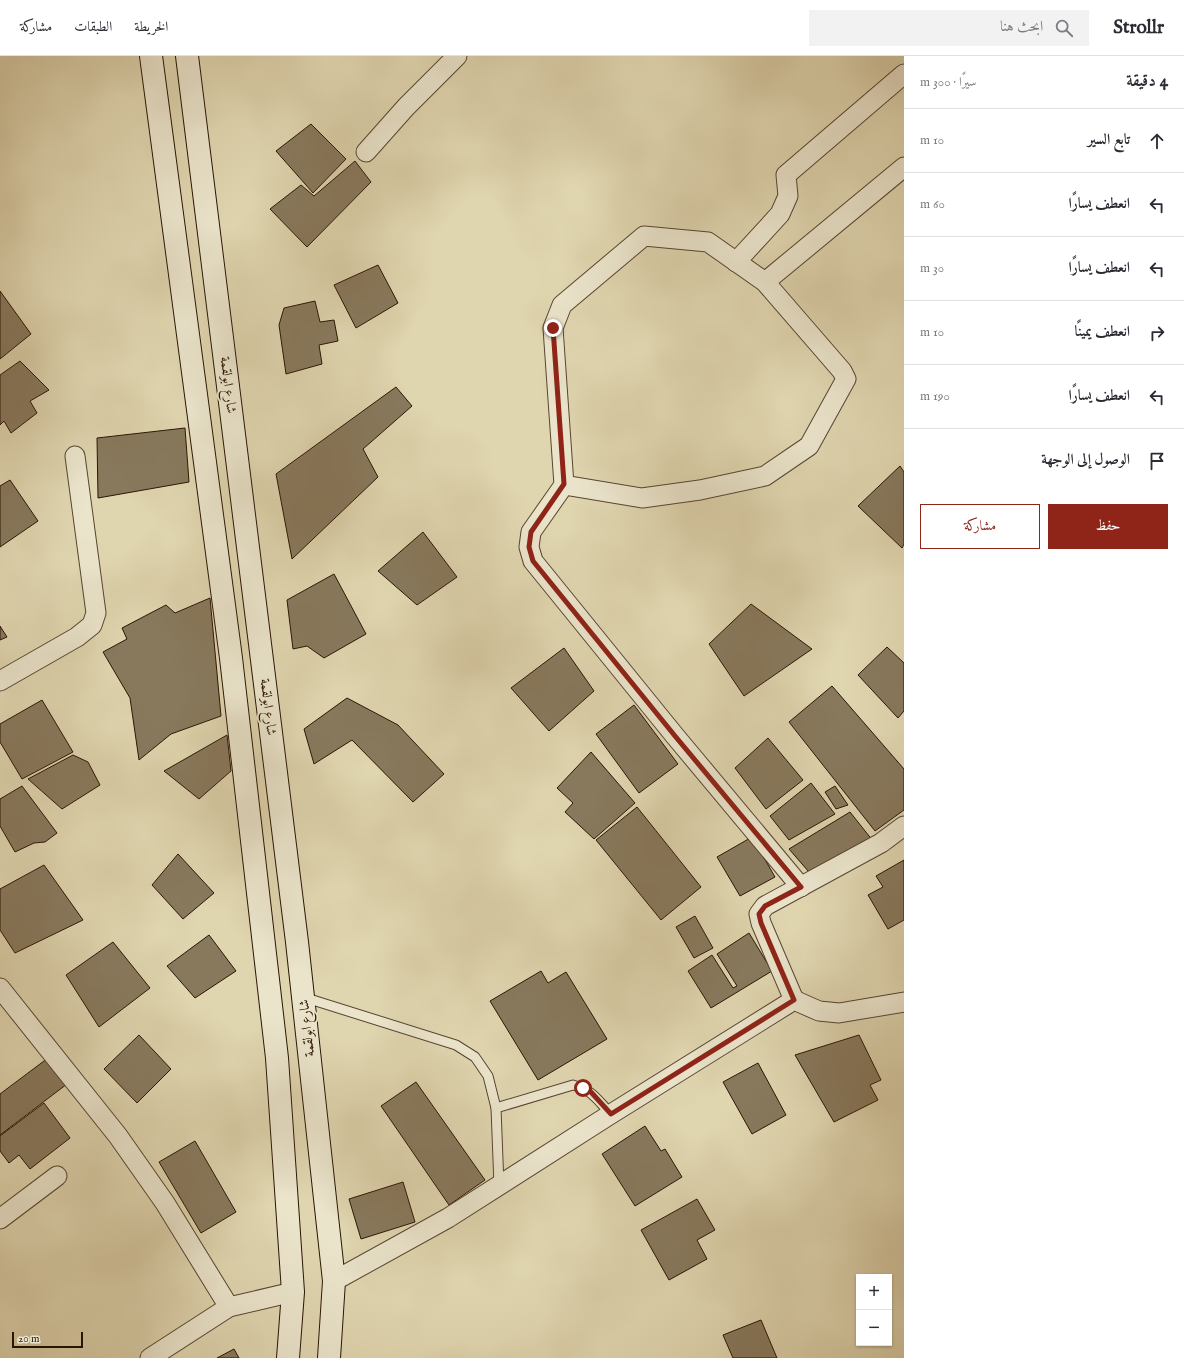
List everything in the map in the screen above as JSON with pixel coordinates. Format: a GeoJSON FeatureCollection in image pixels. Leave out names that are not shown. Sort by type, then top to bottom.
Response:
{"type":"FeatureCollection","features":[{"type":"Feature","properties":{"kind":"street"},"geometry":{"type":"LineString","coordinates":[[151,56],[231,658],[277,1058],[293,1292],[288,1358]]}},
{"type":"Feature","properties":{"kind":"street","name":"شارع ابولقمة"},"geometry":{"type":"LineString","coordinates":[[187,56],[303,997],[334,1281],[329,1358]]}},
{"type":"Feature","properties":{"kind":"street"},"geometry":{"type":"LineString","coordinates":[[366,152],[406,107],[456,56]]}},
{"type":"Feature","properties":{"kind":"street"},"geometry":{"type":"LineString","coordinates":[[736,262],[780,214],[788,196],[786,175],[904,74]]}},
{"type":"Feature","properties":{"kind":"street"},"geometry":{"type":"LineString","coordinates":[[765,282],[904,167]]}},
{"type":"Feature","properties":{"kind":"street"},"geometry":{"type":"LineString","coordinates":[[564,484],[642,498],[700,490],[765,476],[809,446],[846,379],[842,371],[765,282],[708,242],[644,236],[562,305],[553,328],[564,484],[531,532],[529,547],[533,561],[675,736],[801,887]]}},
{"type":"Feature","properties":{"kind":"street"},"geometry":{"type":"LineString","coordinates":[[0,681],[77,637],[92,625],[96,613],[75,456]]}},
{"type":"Feature","properties":{"kind":"street"},"geometry":{"type":"LineString","coordinates":[[904,826],[881,843],[765,906],[759,914],[761,923],[794,1000],[819,1011],[839,1014],[904,1002]]}},
{"type":"Feature","properties":{"kind":"street"},"geometry":{"type":"LineString","coordinates":[[0,988],[118,1136],[165,1203],[229,1307]]}},
{"type":"Feature","properties":{"kind":"street"},"geometry":{"type":"LineString","coordinates":[[334,1281],[448,1218],[794,1000]]}},
{"type":"Feature","properties":{"kind":"street"},"geometry":{"type":"LineString","coordinates":[[0,1219],[57,1176]]}},
{"type":"Feature","properties":{"kind":"street"},"geometry":{"type":"LineString","coordinates":[[150,1358],[229,1307],[293,1292]]}},
{"type":"Feature","properties":{"kind":"lane"},"geometry":{"type":"LineString","coordinates":[[303,997],[456,1045],[475,1056],[488,1076],[496,1108],[499,1186]]}},
{"type":"Feature","properties":{"kind":"lane"},"geometry":{"type":"LineString","coordinates":[[496,1108],[574,1085],[590,1091],[611,1114]]}},
{"type":"Feature","properties":{"kind":"building"},"geometry":{"type":"Polygon","coordinates":[[[311,124],[346,159],[313,193],[276,151],[311,124]]]}},
{"type":"Feature","properties":{"kind":"building"},"geometry":{"type":"Polygon","coordinates":[[[355,161],[371,182],[307,247],[270,209],[301,185],[314,196],[355,161]]]}},
{"type":"Feature","properties":{"kind":"building"},"geometry":{"type":"Polygon","coordinates":[[[378,265],[398,303],[356,328],[334,285],[378,265]]]}},
{"type":"Feature","properties":{"kind":"building"},"geometry":{"type":"Polygon","coordinates":[[[0,291],[31,334],[0,359],[0,291]]]}},
{"type":"Feature","properties":{"kind":"building"},"geometry":{"type":"Polygon","coordinates":[[[315,301],[320,322],[334,320],[338,341],[319,345],[322,364],[286,374],[279,325],[284,308],[315,301]]]}},
{"type":"Feature","properties":{"kind":"building"},"geometry":{"type":"Polygon","coordinates":[[[20,361],[49,390],[30,401],[37,413],[11,433],[4,421],[0,425],[0,375],[20,361]]]}},
{"type":"Feature","properties":{"kind":"building"},"geometry":{"type":"Polygon","coordinates":[[[396,387],[412,406],[363,449],[378,477],[292,559],[276,474],[396,387]]]}},
{"type":"Feature","properties":{"kind":"building"},"geometry":{"type":"Polygon","coordinates":[[[185,428],[189,482],[98,498],[97,438],[185,428]]]}},
{"type":"Feature","properties":{"kind":"building"},"geometry":{"type":"Polygon","coordinates":[[[900,466],[904,472],[904,544],[902,548],[858,506],[900,466]]]}},
{"type":"Feature","properties":{"kind":"building"},"geometry":{"type":"Polygon","coordinates":[[[10,480],[38,521],[0,547],[0,486],[10,480]]]}},
{"type":"Feature","properties":{"kind":"building"},"geometry":{"type":"Polygon","coordinates":[[[423,532],[457,577],[417,605],[378,571],[423,532]]]}},
{"type":"Feature","properties":{"kind":"building"},"geometry":{"type":"Polygon","coordinates":[[[334,574],[366,634],[324,658],[307,646],[293,649],[287,600],[334,574]]]}},
{"type":"Feature","properties":{"kind":"building"},"geometry":{"type":"Polygon","coordinates":[[[210,598],[221,716],[171,734],[139,760],[130,698],[103,652],[127,639],[122,628],[166,605],[175,613],[210,598]]]}},
{"type":"Feature","properties":{"kind":"building"},"geometry":{"type":"Polygon","coordinates":[[[751,604],[812,649],[744,696],[709,644],[751,604]]]}},
{"type":"Feature","properties":{"kind":"building"},"geometry":{"type":"Polygon","coordinates":[[[0,626],[7,637],[0,640],[0,626]]]}},
{"type":"Feature","properties":{"kind":"building"},"geometry":{"type":"Polygon","coordinates":[[[887,647],[904,663],[904,711],[898,718],[858,675],[887,647]]]}},
{"type":"Feature","properties":{"kind":"building"},"geometry":{"type":"Polygon","coordinates":[[[564,648],[594,691],[549,731],[511,688],[564,648]]]}},
{"type":"Feature","properties":{"kind":"building"},"geometry":{"type":"Polygon","coordinates":[[[832,686],[904,769],[904,810],[875,831],[789,722],[832,686]]]}},
{"type":"Feature","properties":{"kind":"building"},"geometry":{"type":"Polygon","coordinates":[[[347,698],[398,725],[444,774],[413,802],[352,740],[314,764],[304,729],[347,698]]]}},
{"type":"Feature","properties":{"kind":"building"},"geometry":{"type":"Polygon","coordinates":[[[42,700],[73,752],[22,779],[0,742],[0,724],[42,700]]]}},
{"type":"Feature","properties":{"kind":"building"},"geometry":{"type":"Polygon","coordinates":[[[634,705],[678,764],[639,793],[596,734],[634,705]]]}},
{"type":"Feature","properties":{"kind":"building"},"geometry":{"type":"Polygon","coordinates":[[[227,735],[231,771],[199,799],[164,771],[227,735]]]}},
{"type":"Feature","properties":{"kind":"building"},"geometry":{"type":"Polygon","coordinates":[[[768,738],[803,780],[766,809],[735,768],[768,738]]]}},
{"type":"Feature","properties":{"kind":"building"},"geometry":{"type":"Polygon","coordinates":[[[591,752],[635,803],[594,839],[565,812],[573,803],[557,788],[591,752]]]}},
{"type":"Feature","properties":{"kind":"building"},"geometry":{"type":"Polygon","coordinates":[[[73,755],[88,762],[100,785],[62,809],[28,779],[73,755]]]}},
{"type":"Feature","properties":{"kind":"building"},"geometry":{"type":"Polygon","coordinates":[[[811,783],[835,814],[789,840],[770,816],[811,783]]]}},
{"type":"Feature","properties":{"kind":"building"},"geometry":{"type":"Polygon","coordinates":[[[22,786],[57,833],[45,842],[34,843],[15,852],[0,826],[0,799],[22,786]]]}},
{"type":"Feature","properties":{"kind":"building"},"geometry":{"type":"Polygon","coordinates":[[[835,786],[848,805],[836,809],[825,792],[835,786]]]}},
{"type":"Feature","properties":{"kind":"building"},"geometry":{"type":"Polygon","coordinates":[[[637,807],[701,887],[661,920],[596,840],[637,807]]]}},
{"type":"Feature","properties":{"kind":"building"},"geometry":{"type":"Polygon","coordinates":[[[850,812],[873,841],[809,872],[789,849],[850,812]]]}},
{"type":"Feature","properties":{"kind":"building"},"geometry":{"type":"Polygon","coordinates":[[[752,837],[775,877],[740,896],[717,857],[752,837]]]}},
{"type":"Feature","properties":{"kind":"building"},"geometry":{"type":"Polygon","coordinates":[[[178,854],[214,893],[183,919],[152,885],[178,854]]]}},
{"type":"Feature","properties":{"kind":"building"},"geometry":{"type":"Polygon","coordinates":[[[904,860],[904,920],[888,929],[868,895],[883,887],[876,876],[904,860]]]}},
{"type":"Feature","properties":{"kind":"building"},"geometry":{"type":"Polygon","coordinates":[[[44,865],[83,920],[15,953],[0,930],[0,889],[44,865]]]}},
{"type":"Feature","properties":{"kind":"building"},"geometry":{"type":"Polygon","coordinates":[[[695,916],[713,948],[694,958],[676,927],[695,916]]]}},
{"type":"Feature","properties":{"kind":"building"},"geometry":{"type":"Polygon","coordinates":[[[749,933],[772,971],[711,1008],[688,971],[712,955],[733,988],[737,986],[717,954],[749,933]]]}},
{"type":"Feature","properties":{"kind":"building"},"geometry":{"type":"Polygon","coordinates":[[[209,935],[236,971],[195,998],[167,966],[209,935]]]}},
{"type":"Feature","properties":{"kind":"building"},"geometry":{"type":"Polygon","coordinates":[[[113,942],[150,988],[99,1027],[66,975],[113,942]]]}},
{"type":"Feature","properties":{"kind":"building"},"geometry":{"type":"Polygon","coordinates":[[[541,971],[548,983],[566,972],[607,1039],[538,1080],[490,1001],[541,971]]]}},
{"type":"Feature","properties":{"kind":"building"},"geometry":{"type":"Polygon","coordinates":[[[139,1035],[171,1069],[137,1103],[104,1069],[139,1035]]]}},
{"type":"Feature","properties":{"kind":"building"},"geometry":{"type":"Polygon","coordinates":[[[859,1035],[881,1080],[870,1085],[878,1100],[834,1122],[795,1055],[859,1035]]]}},
{"type":"Feature","properties":{"kind":"building"},"geometry":{"type":"Polygon","coordinates":[[[48,1058],[67,1084],[0,1135],[0,1094],[48,1058]]]}},
{"type":"Feature","properties":{"kind":"building"},"geometry":{"type":"Polygon","coordinates":[[[758,1063],[786,1115],[752,1134],[723,1082],[758,1063]]]}},
{"type":"Feature","properties":{"kind":"building"},"geometry":{"type":"Polygon","coordinates":[[[416,1082],[485,1180],[449,1205],[381,1106],[416,1082]]]}},
{"type":"Feature","properties":{"kind":"building"},"geometry":{"type":"Polygon","coordinates":[[[44,1103],[70,1138],[30,1169],[19,1155],[9,1163],[0,1151],[0,1136],[44,1103]]]}},
{"type":"Feature","properties":{"kind":"building"},"geometry":{"type":"Polygon","coordinates":[[[645,1126],[661,1151],[665,1149],[682,1177],[635,1206],[602,1154],[645,1126]]]}},
{"type":"Feature","properties":{"kind":"building"},"geometry":{"type":"Polygon","coordinates":[[[195,1141],[236,1212],[201,1233],[159,1162],[195,1141]]]}},
{"type":"Feature","properties":{"kind":"building"},"geometry":{"type":"Polygon","coordinates":[[[403,1182],[415,1222],[361,1239],[349,1199],[403,1182]]]}},
{"type":"Feature","properties":{"kind":"building"},"geometry":{"type":"Polygon","coordinates":[[[697,1199],[715,1230],[697,1240],[707,1259],[669,1280],[641,1230],[697,1199]]]}},
{"type":"Feature","properties":{"kind":"building"},"geometry":{"type":"Polygon","coordinates":[[[761,1320],[777,1358],[733,1358],[723,1335],[761,1320]]]}},
{"type":"Feature","properties":{"kind":"building"},"geometry":{"type":"Polygon","coordinates":[[[234,1349],[239,1358],[217,1358],[234,1349]]]}},
{"type":"Feature","properties":{"kind":"route"},"geometry":{"type":"LineString","coordinates":[[553,328],[564,484],[531,532],[529,547],[533,561],[675,736],[801,887],[765,906],[759,914],[761,923],[794,1000],[611,1114],[590,1091],[583,1088]]}}]}
